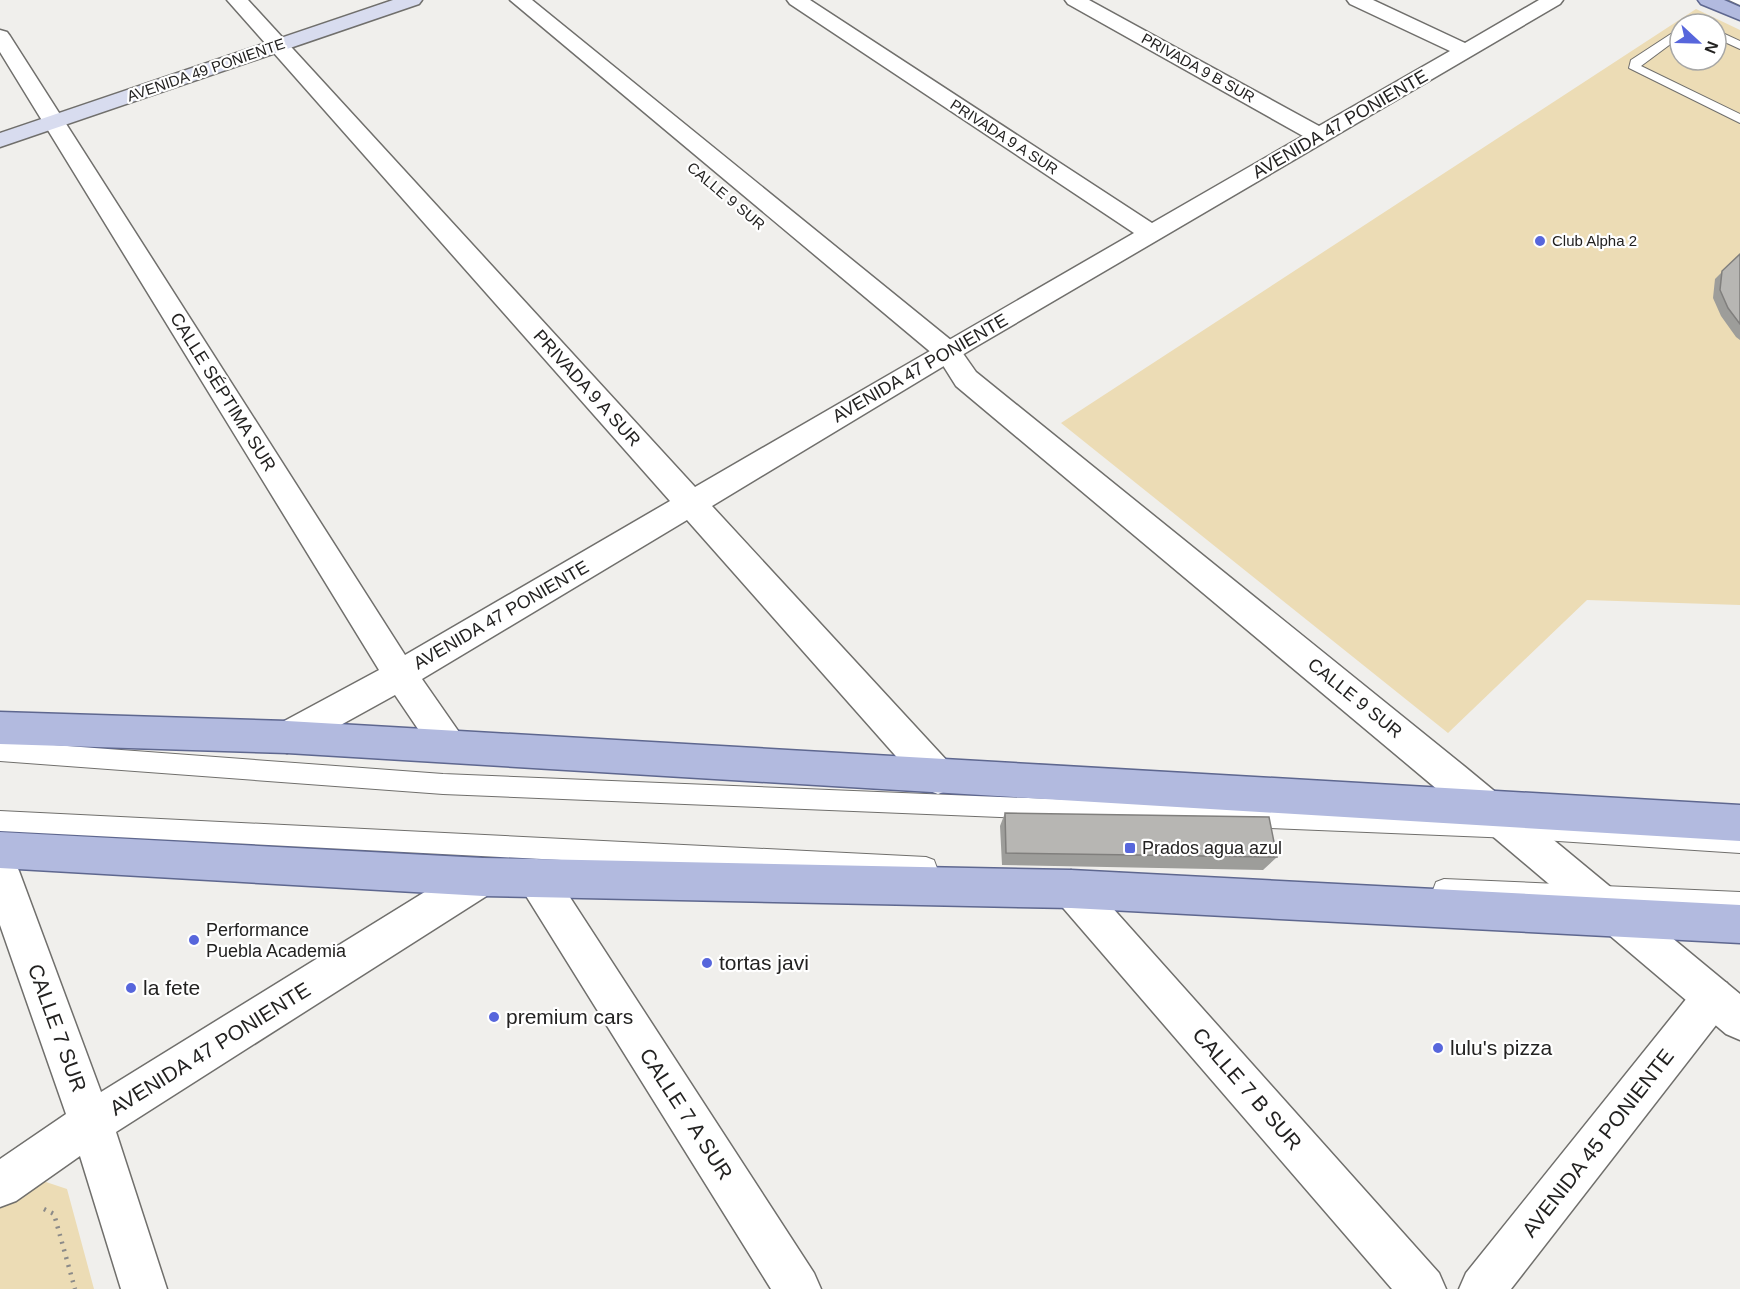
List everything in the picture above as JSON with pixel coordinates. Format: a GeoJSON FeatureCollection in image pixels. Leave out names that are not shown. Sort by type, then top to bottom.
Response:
{"type":"FeatureCollection","features":[{"type":"Feature","properties":{"kind":"main road","name":"AVENIDA 49 PONIENTE"},"geometry":{"type":"LineString","coordinates":[[0,140],[411,0]]}},
{"type":"Feature","properties":{"kind":"main road"},"geometry":{"type":"LineString","coordinates":[[1708,0],[1740,14]]}},
{"type":"Feature","properties":{"kind":"main road"},"geometry":{"type":"LineString","coordinates":[[0,728],[287,736],[938,777],[1500,817],[1740,823]]}},
{"type":"Feature","properties":{"kind":"main road"},"geometry":{"type":"LineString","coordinates":[[0,850],[483,878],[1071,889],[1603,906],[1740,924]]}},
{"type":"Feature","properties":{"kind":"street","name":"PRIVADA 9 A SUR"},"geometry":{"type":"LineString","coordinates":[[237,0],[938,777]]}},
{"type":"Feature","properties":{"kind":"street","name":"PRIVADA 9 A SUR"},"geometry":{"type":"LineString","coordinates":[[797,0],[1152,234]]}},
{"type":"Feature","properties":{"kind":"street","name":"PRIVADA 9 B SUR"},"geometry":{"type":"LineString","coordinates":[[1075,0],[1320,136]]}},
{"type":"Feature","properties":{"kind":"street"},"geometry":{"type":"LineString","coordinates":[[1357,0],[1466,51]]}},
{"type":"Feature","properties":{"kind":"street","name":"AVENIDA 47 PONIENTE"},"geometry":{"type":"LineString","coordinates":[[287,736],[400,675],[691,503],[928,355],[1152,234],[1553,0]]}},
{"type":"Feature","properties":{"kind":"street","name":"CALLE 9 SUR"},"geometry":{"type":"LineString","coordinates":[[511,4],[864,311]]}},
{"type":"Feature","properties":{"kind":"street","name":"CALLE 9 SUR"},"geometry":{"type":"LineString","coordinates":[[511,4],[928,355],[966,379],[1500,817],[1726,1008]]}},
{"type":"Feature","properties":{"kind":"street","name":"CALLE SÉPTIMA SUR"},"geometry":{"type":"LineString","coordinates":[[0,36],[400,675],[449,746]]}},
{"type":"Feature","properties":{"kind":"street","name":"CALLE 7 SUR"},"geometry":{"type":"LineString","coordinates":[[0,871],[91,1123],[144,1289]]}},
{"type":"Feature","properties":{"kind":"street","name":"AVENIDA 47 PONIENTE"},"geometry":{"type":"LineString","coordinates":[[0,1185],[91,1123],[483,878]]}},
{"type":"Feature","properties":{"kind":"street","name":"CALLE 7 A SUR"},"geometry":{"type":"LineString","coordinates":[[536,878],[798,1289]]}},
{"type":"Feature","properties":{"kind":"street","name":"CALLE 7 B SUR"},"geometry":{"type":"LineString","coordinates":[[1071,889],[1423,1289]]}},
{"type":"Feature","properties":{"kind":"street","name":"AVENIDA 45 PONIENTE"},"geometry":{"type":"LineString","coordinates":[[1482,1289],[1726,1008]]}},
{"type":"Feature","properties":{"kind":"lane"},"geometry":{"type":"LineString","coordinates":[[1735,0],[1740,2]]}},
{"type":"Feature","properties":{"kind":"lane"},"geometry":{"type":"LineString","coordinates":[[1668,40],[1635,63],[1635,68],[1740,118]]}},
{"type":"Feature","properties":{"kind":"lane"},"geometry":{"type":"LineString","coordinates":[[0,751],[443,784],[1500,817],[1740,842]]}},
{"type":"Feature","properties":{"kind":"lane"},"geometry":{"type":"LineString","coordinates":[[0,821],[1068,875],[1603,906],[1740,903]]}},
{"type":"Feature","properties":{"kind":"path"},"geometry":{"type":"LineString","coordinates":[[39,1207],[54,1214],[75,1289]]}},
{"type":"Feature","properties":{"kind":"shaded area","name":"Club Alpha 2"},"geometry":{"type":"Polygon","coordinates":[[[1728,24],[1740,30],[1740,605],[1587,600],[1448,733],[1061,423],[1668,27],[1668,72],[1728,72],[1728,24]]]}},
{"type":"Feature","properties":{"kind":"shaded area"},"geometry":{"type":"Polygon","coordinates":[[[28,1176],[67,1189],[94,1289],[0,1289],[0,1195],[28,1176]]]}},
{"type":"Feature","properties":{"kind":"building"},"geometry":{"type":"Polygon","coordinates":[[[1740,254],[1740,324],[1728,308],[1720,290],[1722,271],[1740,254]]]}},
{"type":"Feature","properties":{"kind":"building","name":"Prados agua azul"},"geometry":{"type":"Polygon","coordinates":[[[1005,813],[1269,817],[1277,857],[1006,853],[1005,813]]]}},
{"type":"Feature","properties":{"kind":"place","name":"Club Alpha 2"},"geometry":{"type":"Point","coordinates":[1540,241]}},
{"type":"Feature","properties":{"kind":"place","name":"Prados agua azul"},"geometry":{"type":"Point","coordinates":[1130,848]}},
{"type":"Feature","properties":{"kind":"place","name":"Performance Puebla Academia"},"geometry":{"type":"Point","coordinates":[194,940]}},
{"type":"Feature","properties":{"kind":"place","name":"tortas javi"},"geometry":{"type":"Point","coordinates":[707,963]}},
{"type":"Feature","properties":{"kind":"place","name":"la fete"},"geometry":{"type":"Point","coordinates":[131,988]}},
{"type":"Feature","properties":{"kind":"place","name":"premium cars"},"geometry":{"type":"Point","coordinates":[494,1017]}},
{"type":"Feature","properties":{"kind":"place","name":"lulu's pizza"},"geometry":{"type":"Point","coordinates":[1438,1048]}}]}
